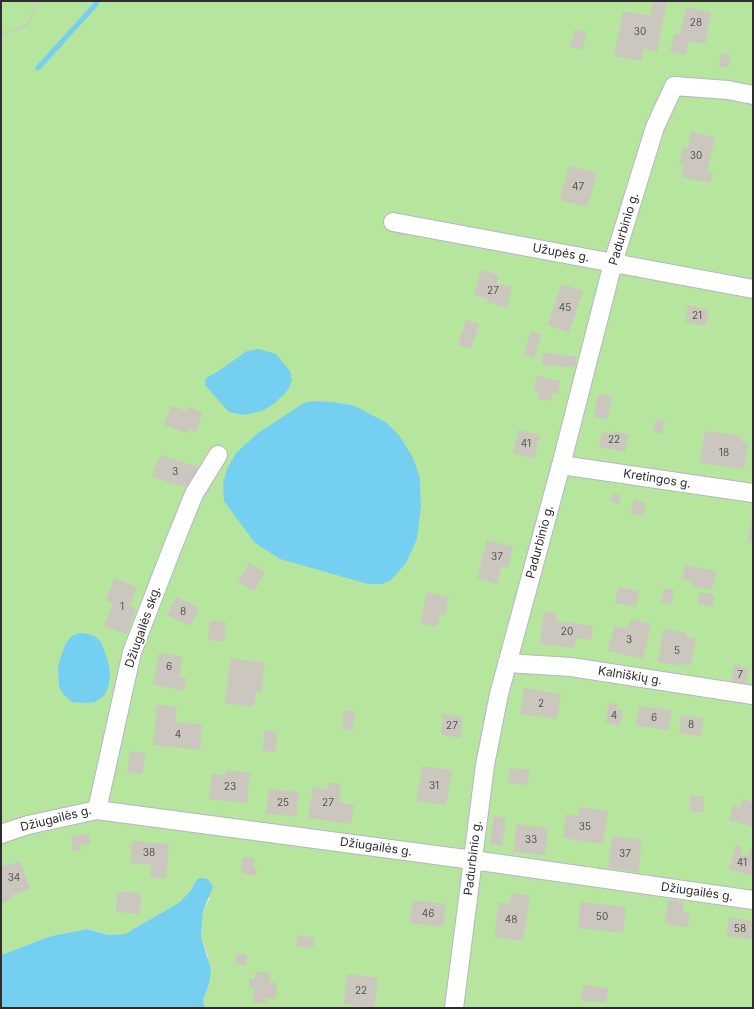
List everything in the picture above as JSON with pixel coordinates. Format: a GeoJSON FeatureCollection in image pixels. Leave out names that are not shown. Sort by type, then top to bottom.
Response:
{"type":"FeatureCollection","features":[{"type":"Feature","properties":{"kind":"street","name":"Padurbinio g."},"geometry":{"type":"LineString","coordinates":[[454,1008],[486,766],[499,694],[561,465],[613,263],[655,127],[674,86],[728,90],[753,95]]}},
{"type":"Feature","properties":{"kind":"street","name":"Užupės g."},"geometry":{"type":"LineString","coordinates":[[393,222],[753,289]]}},
{"type":"Feature","properties":{"kind":"street","name":"Džiugailės skg."},"geometry":{"type":"LineString","coordinates":[[97,810],[132,652],[194,494],[218,455]]}},
{"type":"Feature","properties":{"kind":"street","name":"Kretingos g."},"geometry":{"type":"LineString","coordinates":[[561,465],[753,493]]}},
{"type":"Feature","properties":{"kind":"street","name":"Kalniškių g."},"geometry":{"type":"LineString","coordinates":[[507,663],[571,666],[753,694]]}},
{"type":"Feature","properties":{"kind":"street","name":"Džiugailės g."},"geometry":{"type":"LineString","coordinates":[[1,834],[28,825],[97,810],[473,860],[753,900]]}},
{"type":"Feature","properties":{"kind":"path"},"geometry":{"type":"LineString","coordinates":[[1,33],[14,31],[28,24],[35,7],[34,1]]}},
{"type":"Feature","properties":{"kind":"green space"},"geometry":{"type":"Polygon","coordinates":[[[1,1],[753,1],[753,1008],[205,1008],[203,1000],[209,984],[208,956],[201,937],[203,911],[210,898],[197,879],[191,890],[180,902],[125,934],[108,935],[87,929],[51,936],[1,955],[1,1]],[[315,401],[417,539],[421,507],[420,478],[353,405],[315,401]]]}},
{"type":"Feature","properties":{"kind":"water"},"geometry":{"type":"Polygon","coordinates":[[[259,349],[276,354],[290,371],[292,380],[288,390],[275,403],[262,411],[244,415],[229,412],[205,385],[206,378],[247,351],[259,349]]]}},
{"type":"Feature","properties":{"kind":"water"},"geometry":{"type":"Polygon","coordinates":[[[315,401],[353,405],[387,423],[399,435],[413,458],[420,478],[421,507],[417,539],[406,563],[391,580],[382,584],[368,584],[280,559],[255,543],[224,501],[223,484],[227,469],[236,453],[258,433],[304,403],[315,401]]]}},
{"type":"Feature","properties":{"kind":"water"},"geometry":{"type":"Polygon","coordinates":[[[79,633],[96,637],[101,642],[108,661],[110,674],[109,685],[104,696],[95,702],[72,702],[63,694],[59,686],[58,666],[62,653],[66,643],[72,636],[79,633]]]}},
{"type":"Feature","properties":{"kind":"water"},"geometry":{"type":"Polygon","coordinates":[[[197,879],[208,879],[213,887],[203,911],[201,937],[211,969],[209,984],[203,1000],[205,1008],[1,1008],[1,955],[51,936],[87,929],[108,935],[125,934],[180,902],[191,890],[197,879]]]}},
{"type":"Feature","properties":{"kind":"building"},"geometry":{"type":"Polygon","coordinates":[[[653,1],[667,1],[657,52],[644,49],[641,61],[614,56],[623,11],[650,16],[653,1]]]}},
{"type":"Feature","properties":{"kind":"building"},"geometry":{"type":"Polygon","coordinates":[[[686,7],[711,12],[705,44],[689,41],[686,55],[670,51],[674,34],[680,35],[686,7]]]}},
{"type":"Feature","properties":{"kind":"building"},"geometry":{"type":"Polygon","coordinates":[[[575,29],[587,32],[582,50],[570,47],[575,29]]]}},
{"type":"Feature","properties":{"kind":"building"},"geometry":{"type":"Polygon","coordinates":[[[721,53],[731,55],[728,68],[719,66],[721,53]]]}},
{"type":"Feature","properties":{"kind":"building"},"geometry":{"type":"Polygon","coordinates":[[[691,132],[715,137],[707,172],[713,173],[710,183],[681,177],[684,164],[679,163],[683,148],[688,149],[691,132]]]}},
{"type":"Feature","properties":{"kind":"building"},"geometry":{"type":"Polygon","coordinates":[[[569,166],[597,173],[587,207],[560,200],[569,166]]]}},
{"type":"Feature","properties":{"kind":"building"},"geometry":{"type":"Polygon","coordinates":[[[392,224],[409,228],[407,236],[390,232],[392,224]]]}},
{"type":"Feature","properties":{"kind":"building"},"geometry":{"type":"Polygon","coordinates":[[[481,270],[499,275],[497,283],[512,287],[507,308],[487,302],[488,299],[474,295],[481,270]]]}},
{"type":"Feature","properties":{"kind":"building"},"geometry":{"type":"Polygon","coordinates":[[[561,284],[583,291],[569,332],[548,325],[561,284]]]}},
{"type":"Feature","properties":{"kind":"building"},"geometry":{"type":"Polygon","coordinates":[[[688,305],[709,310],[706,326],[685,322],[688,305]]]}},
{"type":"Feature","properties":{"kind":"building"},"geometry":{"type":"Polygon","coordinates":[[[466,320],[479,324],[471,349],[458,345],[466,320]]]}},
{"type":"Feature","properties":{"kind":"building"},"geometry":{"type":"Polygon","coordinates":[[[531,331],[541,335],[534,358],[524,355],[531,331]]]}},
{"type":"Feature","properties":{"kind":"building"},"geometry":{"type":"Polygon","coordinates":[[[543,353],[576,356],[575,367],[542,365],[543,353]]]}},
{"type":"Feature","properties":{"kind":"building"},"geometry":{"type":"Polygon","coordinates":[[[537,376],[560,381],[558,394],[552,393],[551,401],[537,399],[539,391],[534,390],[537,376]]]}},
{"type":"Feature","properties":{"kind":"building"},"geometry":{"type":"Polygon","coordinates":[[[598,394],[612,396],[608,419],[594,417],[598,394]]]}},
{"type":"Feature","properties":{"kind":"building"},"geometry":{"type":"Polygon","coordinates":[[[171,406],[187,411],[188,407],[202,412],[196,432],[188,429],[187,433],[164,425],[171,406]]]}},
{"type":"Feature","properties":{"kind":"building"},"geometry":{"type":"Polygon","coordinates":[[[656,419],[665,421],[662,434],[653,432],[656,419]]]}},
{"type":"Feature","properties":{"kind":"building"},"geometry":{"type":"Polygon","coordinates":[[[519,429],[540,435],[534,459],[513,453],[519,429]]]}},
{"type":"Feature","properties":{"kind":"building"},"geometry":{"type":"Polygon","coordinates":[[[613,431],[629,434],[625,452],[599,447],[602,432],[613,434],[613,431]]]}},
{"type":"Feature","properties":{"kind":"building"},"geometry":{"type":"Polygon","coordinates":[[[705,431],[741,436],[741,441],[748,443],[744,469],[700,463],[705,431]]]}},
{"type":"Feature","properties":{"kind":"building"},"geometry":{"type":"Polygon","coordinates":[[[160,455],[198,467],[191,489],[152,477],[160,455]]]}},
{"type":"Feature","properties":{"kind":"building"},"geometry":{"type":"Polygon","coordinates":[[[612,494],[621,495],[620,504],[611,502],[612,494]]]}},
{"type":"Feature","properties":{"kind":"building"},"geometry":{"type":"Polygon","coordinates":[[[634,500],[646,503],[643,516],[631,513],[634,500]]]}},
{"type":"Feature","properties":{"kind":"building"},"geometry":{"type":"Polygon","coordinates":[[[753,518],[753,543],[748,542],[753,518]]]}},
{"type":"Feature","properties":{"kind":"building"},"geometry":{"type":"Polygon","coordinates":[[[487,540],[513,547],[508,568],[502,566],[497,584],[477,578],[487,540]]]}},
{"type":"Feature","properties":{"kind":"building"},"geometry":{"type":"Polygon","coordinates":[[[249,563],[265,572],[254,591],[238,582],[249,563]]]}},
{"type":"Feature","properties":{"kind":"building"},"geometry":{"type":"Polygon","coordinates":[[[685,565],[716,571],[712,590],[692,586],[692,581],[682,579],[685,565]]]}},
{"type":"Feature","properties":{"kind":"building"},"geometry":{"type":"Polygon","coordinates":[[[114,578],[137,587],[130,606],[136,608],[127,634],[104,626],[113,603],[106,600],[114,578]]]}},
{"type":"Feature","properties":{"kind":"building"},"geometry":{"type":"Polygon","coordinates":[[[618,587],[639,591],[636,607],[615,603],[618,587]]]}},
{"type":"Feature","properties":{"kind":"building"},"geometry":{"type":"Polygon","coordinates":[[[664,588],[674,590],[671,604],[661,602],[664,588]]]}},
{"type":"Feature","properties":{"kind":"building"},"geometry":{"type":"Polygon","coordinates":[[[427,592],[449,597],[445,614],[441,613],[437,627],[420,623],[427,592]]]}},
{"type":"Feature","properties":{"kind":"building"},"geometry":{"type":"Polygon","coordinates":[[[700,592],[715,595],[712,607],[698,604],[700,592]]]}},
{"type":"Feature","properties":{"kind":"building"},"geometry":{"type":"Polygon","coordinates":[[[176,597],[199,608],[190,626],[167,615],[176,597]]]}},
{"type":"Feature","properties":{"kind":"building"},"geometry":{"type":"Polygon","coordinates":[[[544,611],[557,613],[556,621],[593,626],[591,640],[576,638],[574,648],[540,644],[544,611]]]}},
{"type":"Feature","properties":{"kind":"building"},"geometry":{"type":"Polygon","coordinates":[[[631,619],[651,624],[643,659],[608,651],[614,626],[628,629],[631,619]]]}},
{"type":"Feature","properties":{"kind":"building"},"geometry":{"type":"Polygon","coordinates":[[[210,621],[226,622],[224,642],[208,640],[210,621]]]}},
{"type":"Feature","properties":{"kind":"building"},"geometry":{"type":"Polygon","coordinates":[[[663,629],[687,633],[686,637],[696,639],[691,665],[682,664],[682,666],[658,662],[663,629]]]}},
{"type":"Feature","properties":{"kind":"building"},"geometry":{"type":"Polygon","coordinates":[[[159,653],[183,657],[179,677],[186,678],[184,691],[153,684],[159,653]]]}},
{"type":"Feature","properties":{"kind":"building"},"geometry":{"type":"Polygon","coordinates":[[[231,658],[265,663],[261,693],[256,692],[253,707],[225,703],[231,658]]]}},
{"type":"Feature","properties":{"kind":"building"},"geometry":{"type":"Polygon","coordinates":[[[734,665],[749,668],[746,685],[731,682],[734,665]]]}},
{"type":"Feature","properties":{"kind":"building"},"geometry":{"type":"Polygon","coordinates":[[[524,688],[561,694],[557,719],[520,714],[524,688]]]}},
{"type":"Feature","properties":{"kind":"building"},"geometry":{"type":"Polygon","coordinates":[[[609,703],[618,704],[617,709],[623,710],[620,726],[605,723],[609,703]]]}},
{"type":"Feature","properties":{"kind":"building"},"geometry":{"type":"Polygon","coordinates":[[[157,705],[177,707],[175,722],[202,725],[200,750],[153,745],[157,705]]]}},
{"type":"Feature","properties":{"kind":"building"},"geometry":{"type":"Polygon","coordinates":[[[639,706],[671,710],[669,730],[636,726],[639,706]]]}},
{"type":"Feature","properties":{"kind":"building"},"geometry":{"type":"Polygon","coordinates":[[[344,710],[355,711],[353,730],[342,729],[344,710]]]}},
{"type":"Feature","properties":{"kind":"building"},"geometry":{"type":"Polygon","coordinates":[[[443,714],[463,717],[461,738],[441,735],[443,714]]]}},
{"type":"Feature","properties":{"kind":"building"},"geometry":{"type":"Polygon","coordinates":[[[681,715],[703,718],[701,736],[679,733],[681,715]]]}},
{"type":"Feature","properties":{"kind":"building"},"geometry":{"type":"Polygon","coordinates":[[[264,730],[277,732],[276,752],[263,751],[264,730]]]}},
{"type":"Feature","properties":{"kind":"building"},"geometry":{"type":"Polygon","coordinates":[[[130,751],[146,753],[142,774],[127,772],[130,751]]]}},
{"type":"Feature","properties":{"kind":"building"},"geometry":{"type":"Polygon","coordinates":[[[422,766],[452,770],[446,805],[417,801],[422,766]]]}},
{"type":"Feature","properties":{"kind":"building"},"geometry":{"type":"Polygon","coordinates":[[[510,768],[529,770],[528,785],[508,783],[510,768]]]}},
{"type":"Feature","properties":{"kind":"building"},"geometry":{"type":"Polygon","coordinates":[[[226,770],[250,773],[247,803],[209,799],[212,774],[226,775],[226,770]]]}},
{"type":"Feature","properties":{"kind":"building"},"geometry":{"type":"Polygon","coordinates":[[[329,782],[341,784],[339,802],[354,805],[351,824],[308,818],[313,787],[328,790],[329,782]]]}},
{"type":"Feature","properties":{"kind":"building"},"geometry":{"type":"Polygon","coordinates":[[[269,789],[299,792],[296,817],[266,813],[269,789]]]}},
{"type":"Feature","properties":{"kind":"building"},"geometry":{"type":"Polygon","coordinates":[[[691,795],[704,797],[703,812],[690,811],[691,795]]]}},
{"type":"Feature","properties":{"kind":"building"},"geometry":{"type":"Polygon","coordinates":[[[742,799],[753,802],[753,827],[729,820],[733,806],[740,807],[742,799]]]}},
{"type":"Feature","properties":{"kind":"building"},"geometry":{"type":"Polygon","coordinates":[[[579,807],[608,811],[603,844],[563,838],[566,814],[578,816],[579,807]]]}},
{"type":"Feature","properties":{"kind":"building"},"geometry":{"type":"Polygon","coordinates":[[[494,816],[506,818],[502,846],[490,844],[494,816]]]}},
{"type":"Feature","properties":{"kind":"building"},"geometry":{"type":"Polygon","coordinates":[[[517,824],[548,828],[545,855],[513,852],[517,824]]]}},
{"type":"Feature","properties":{"kind":"building"},"geometry":{"type":"Polygon","coordinates":[[[89,834],[90,844],[80,845],[81,850],[73,851],[71,836],[89,834]]]}},
{"type":"Feature","properties":{"kind":"building"},"geometry":{"type":"Polygon","coordinates":[[[612,836],[642,840],[638,872],[608,868],[612,836]]]}},
{"type":"Feature","properties":{"kind":"building"},"geometry":{"type":"Polygon","coordinates":[[[132,841],[169,844],[166,878],[150,877],[151,864],[130,863],[132,841]]]}},
{"type":"Feature","properties":{"kind":"building"},"geometry":{"type":"Polygon","coordinates":[[[736,845],[742,847],[740,854],[748,856],[750,849],[753,850],[753,876],[729,869],[736,845]]]}},
{"type":"Feature","properties":{"kind":"building"},"geometry":{"type":"Polygon","coordinates":[[[243,857],[255,859],[253,868],[257,868],[256,876],[241,873],[243,857]]]}},
{"type":"Feature","properties":{"kind":"building"},"geometry":{"type":"Polygon","coordinates":[[[1,861],[3,867],[20,861],[30,889],[11,896],[12,899],[1,903],[1,861]]]}},
{"type":"Feature","properties":{"kind":"building"},"geometry":{"type":"Polygon","coordinates":[[[117,892],[141,893],[140,914],[116,912],[117,892]]]}},
{"type":"Feature","properties":{"kind":"building"},"geometry":{"type":"Polygon","coordinates":[[[511,893],[530,895],[523,941],[494,937],[499,902],[510,904],[511,893]]]}},
{"type":"Feature","properties":{"kind":"building"},"geometry":{"type":"Polygon","coordinates":[[[413,900],[446,904],[443,927],[409,923],[413,900]]]}},
{"type":"Feature","properties":{"kind":"building"},"geometry":{"type":"Polygon","coordinates":[[[668,900],[684,902],[683,912],[690,913],[688,927],[665,924],[668,900]]]}},
{"type":"Feature","properties":{"kind":"building"},"geometry":{"type":"Polygon","coordinates":[[[581,902],[626,907],[623,933],[578,928],[581,902]]]}},
{"type":"Feature","properties":{"kind":"building"},"geometry":{"type":"Polygon","coordinates":[[[729,917],[753,921],[753,940],[727,936],[729,917]]]}},
{"type":"Feature","properties":{"kind":"building"},"geometry":{"type":"Polygon","coordinates":[[[298,935],[315,938],[313,948],[296,946],[298,935]]]}},
{"type":"Feature","properties":{"kind":"building"},"geometry":{"type":"Polygon","coordinates":[[[236,954],[247,955],[246,966],[235,964],[236,954]]]}},
{"type":"Feature","properties":{"kind":"building"},"geometry":{"type":"Polygon","coordinates":[[[255,972],[270,973],[269,982],[277,983],[276,999],[266,998],[265,1004],[253,1002],[254,987],[249,987],[249,979],[255,979],[255,972]]]}},
{"type":"Feature","properties":{"kind":"building"},"geometry":{"type":"Polygon","coordinates":[[[347,974],[378,978],[374,1008],[358,1008],[358,1006],[344,1004],[347,974]]]}},
{"type":"Feature","properties":{"kind":"building"},"geometry":{"type":"Polygon","coordinates":[[[583,985],[608,988],[606,1003],[581,1000],[583,985]]]}},
{"type":"Feature","properties":{"kind":"waterway"},"geometry":{"type":"LineString","coordinates":[[38,68],[96,4],[97,1]]}}]}
